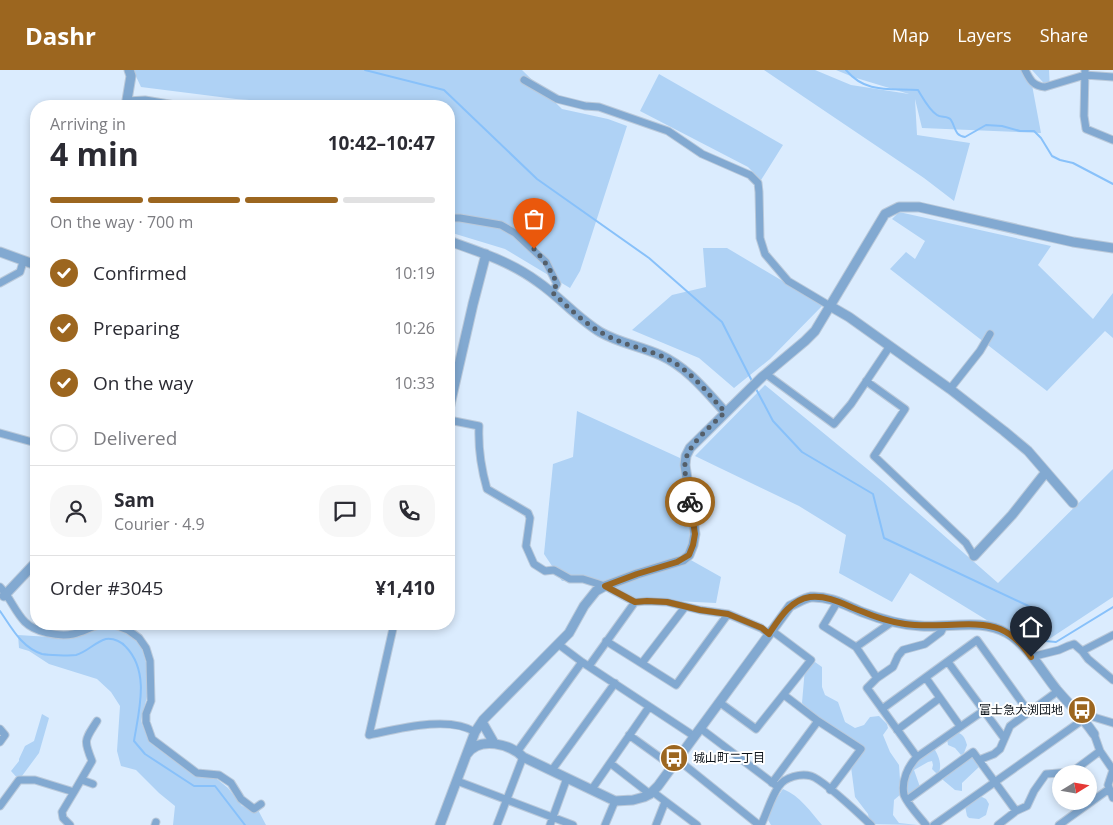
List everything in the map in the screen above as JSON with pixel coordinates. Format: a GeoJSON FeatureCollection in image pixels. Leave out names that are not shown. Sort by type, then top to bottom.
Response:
{"type":"FeatureCollection","features":[{"type":"Feature","properties":{"kind":"street"},"geometry":{"type":"LineString","coordinates":[[127,100],[131,76],[129,70]]}},
{"type":"Feature","properties":{"kind":"street"},"geometry":{"type":"LineString","coordinates":[[1025,70],[1031,82],[1039,87],[1045,87],[1085,72],[1113,77]]}},
{"type":"Feature","properties":{"kind":"street"},"geometry":{"type":"LineString","coordinates":[[1085,72],[1084,116],[1086,129],[1113,140]]}},
{"type":"Feature","properties":{"kind":"street"},"geometry":{"type":"LineString","coordinates":[[524,80],[557,99],[585,106],[599,107],[668,131],[702,154],[750,175],[758,184],[760,238],[765,254],[788,281],[849,317],[950,389],[1028,451],[1073,503]]}},
{"type":"Feature","properties":{"kind":"street"},"geometry":{"type":"LineString","coordinates":[[440,825],[475,732],[482,722],[570,633],[592,596],[605,586],[677,562],[689,555],[695,534],[685,465],[686,456],[690,448],[764,375],[805,342],[830,306],[885,214],[900,206],[919,207],[1073,242],[1113,248]]}},
{"type":"Feature","properties":{"kind":"street"},"geometry":{"type":"LineString","coordinates":[[455,218],[501,225],[515,232],[546,262],[557,284],[552,292]]}},
{"type":"Feature","properties":{"kind":"street"},"geometry":{"type":"LineString","coordinates":[[455,243],[486,254],[520,270],[552,292],[601,333],[620,342],[659,354],[682,368],[696,380],[725,412]]}},
{"type":"Feature","properties":{"kind":"street"},"geometry":{"type":"LineString","coordinates":[[0,252],[30,264]]}},
{"type":"Feature","properties":{"kind":"street"},"geometry":{"type":"LineString","coordinates":[[455,383],[486,254]]}},
{"type":"Feature","properties":{"kind":"street"},"geometry":{"type":"LineString","coordinates":[[0,283],[20,272],[23,262]]}},
{"type":"Feature","properties":{"kind":"street"},"geometry":{"type":"LineString","coordinates":[[950,389],[980,351],[990,334]]}},
{"type":"Feature","properties":{"kind":"street"},"geometry":{"type":"LineString","coordinates":[[764,375],[834,424],[890,346]]}},
{"type":"Feature","properties":{"kind":"street"},"geometry":{"type":"LineString","coordinates":[[866,381],[905,409],[874,456],[966,543],[974,556],[1012,515],[1046,472]]}},
{"type":"Feature","properties":{"kind":"street"},"geometry":{"type":"LineString","coordinates":[[455,421],[479,426],[478,441],[481,468],[488,488],[528,514],[530,518],[526,546],[534,564],[545,571],[554,570],[570,579],[583,578],[605,586],[635,602],[667,602],[728,614],[770,632],[811,660],[756,729],[719,702]]}},
{"type":"Feature","properties":{"kind":"street"},"geometry":{"type":"LineString","coordinates":[[0,433],[30,441]]}},
{"type":"Feature","properties":{"kind":"street"},"geometry":{"type":"LineString","coordinates":[[30,568],[2,594],[24,622],[30,627]]}},
{"type":"Feature","properties":{"kind":"street"},"geometry":{"type":"LineString","coordinates":[[464,758],[473,748],[494,743],[615,801],[633,800],[652,793],[790,606],[809,598],[818,597],[838,601],[892,622],[921,626],[985,625],[1000,629],[1014,638],[1084,719],[1094,734],[1100,750],[1113,770],[1108,785],[1113,798]]}},
{"type":"Feature","properties":{"kind":"street"},"geometry":{"type":"LineString","coordinates":[[838,601],[822,626],[856,647],[877,678]]}},
{"type":"Feature","properties":{"kind":"street"},"geometry":{"type":"LineString","coordinates":[[589,666],[635,602]]}},
{"type":"Feature","properties":{"kind":"street"},"geometry":{"type":"LineString","coordinates":[[642,663],[685,607]]}},
{"type":"Feature","properties":{"kind":"street"},"geometry":{"type":"LineString","coordinates":[[606,641],[676,685],[728,614]]}},
{"type":"Feature","properties":{"kind":"street"},"geometry":{"type":"LineString","coordinates":[[856,647],[892,622]]}},
{"type":"Feature","properties":{"kind":"street"},"geometry":{"type":"LineString","coordinates":[[917,757],[867,688],[893,667],[903,650],[925,644],[941,632],[944,626]]}},
{"type":"Feature","properties":{"kind":"street"},"geometry":{"type":"LineString","coordinates":[[37,630],[64,636],[84,630]]}},
{"type":"Feature","properties":{"kind":"street"},"geometry":{"type":"LineString","coordinates":[[128,630],[139,638],[146,648],[150,661],[151,701],[146,714],[146,722],[152,739],[196,773],[219,775],[231,783],[241,799],[254,809],[261,804]]}},
{"type":"Feature","properties":{"kind":"street"},"geometry":{"type":"LineString","coordinates":[[393,630],[369,735],[426,725],[445,724],[468,727],[475,732]]}},
{"type":"Feature","properties":{"kind":"street"},"geometry":{"type":"LineString","coordinates":[[1082,651],[1113,635]]}},
{"type":"Feature","properties":{"kind":"street"},"geometry":{"type":"LineString","coordinates":[[882,709],[977,640],[1028,711]]}},
{"type":"Feature","properties":{"kind":"street"},"geometry":{"type":"LineString","coordinates":[[558,644],[694,736]]}},
{"type":"Feature","properties":{"kind":"street"},"geometry":{"type":"LineString","coordinates":[[1031,657],[1074,644],[1088,659],[1113,680]]}},
{"type":"Feature","properties":{"kind":"street"},"geometry":{"type":"LineString","coordinates":[[497,825],[520,754],[582,662]]}},
{"type":"Feature","properties":{"kind":"street"},"geometry":{"type":"LineString","coordinates":[[948,662],[1004,738]]}},
{"type":"Feature","properties":{"kind":"street"},"geometry":{"type":"LineString","coordinates":[[926,678],[960,726]]}},
{"type":"Feature","properties":{"kind":"street"},"geometry":{"type":"LineString","coordinates":[[552,770],[615,684]]}},
{"type":"Feature","properties":{"kind":"street"},"geometry":{"type":"LineString","coordinates":[[979,760],[994,754],[1000,749],[1010,726],[1028,711],[1058,691]]}},
{"type":"Feature","properties":{"kind":"street"},"geometry":{"type":"LineString","coordinates":[[784,695],[818,721],[861,749],[830,790]]}},
{"type":"Feature","properties":{"kind":"street"},"geometry":{"type":"LineString","coordinates":[[897,730],[940,698]]}},
{"type":"Feature","properties":{"kind":"street"},"geometry":{"type":"LineString","coordinates":[[592,789],[649,707]]}},
{"type":"Feature","properties":{"kind":"street"},"geometry":{"type":"LineString","coordinates":[[926,825],[904,794],[904,779],[912,762],[983,711]]}},
{"type":"Feature","properties":{"kind":"street"},"geometry":{"type":"LineString","coordinates":[[934,825],[1084,719],[1090,716],[1113,723]]}},
{"type":"Feature","properties":{"kind":"street"},"geometry":{"type":"LineString","coordinates":[[70,825],[63,818],[62,812],[92,761],[85,743],[97,720]]}},
{"type":"Feature","properties":{"kind":"street"},"geometry":{"type":"LineString","coordinates":[[629,735],[674,762],[760,825],[775,785],[818,721]]}},
{"type":"Feature","properties":{"kind":"street"},"geometry":{"type":"LineString","coordinates":[[482,722],[494,743]]}},
{"type":"Feature","properties":{"kind":"street"},"geometry":{"type":"LineString","coordinates":[[700,728],[775,785]]}},
{"type":"Feature","properties":{"kind":"street"},"geometry":{"type":"LineString","coordinates":[[0,729],[5,735],[0,742]]}},
{"type":"Feature","properties":{"kind":"street"},"geometry":{"type":"LineString","coordinates":[[999,824],[1016,811],[1027,806],[1034,791],[1046,774],[1072,772],[1100,750]]}},
{"type":"Feature","properties":{"kind":"street"},"geometry":{"type":"LineString","coordinates":[[907,800],[973,752],[1016,811]]}},
{"type":"Feature","properties":{"kind":"street"},"geometry":{"type":"LineString","coordinates":[[610,762],[697,825]]}},
{"type":"Feature","properties":{"kind":"street"},"geometry":{"type":"LineString","coordinates":[[775,785],[801,775],[812,777],[871,825]]}},
{"type":"Feature","properties":{"kind":"street"},"geometry":{"type":"LineString","coordinates":[[551,822],[567,778]]}},
{"type":"Feature","properties":{"kind":"street"},"geometry":{"type":"LineString","coordinates":[[0,806],[19,780],[36,780],[74,792]]}},
{"type":"Feature","properties":{"kind":"street"},"geometry":{"type":"LineString","coordinates":[[82,780],[93,784]]}},
{"type":"Feature","properties":{"kind":"street"},"geometry":{"type":"LineString","coordinates":[[457,781],[506,799],[551,822],[573,825]]}},
{"type":"Feature","properties":{"kind":"street"},"geometry":{"type":"LineString","coordinates":[[1059,825],[1109,789]]}},
{"type":"Feature","properties":{"kind":"street"},"geometry":{"type":"LineString","coordinates":[[605,825],[615,801]]}},
{"type":"Feature","properties":{"kind":"street"},"geometry":{"type":"LineString","coordinates":[[656,825],[665,802]]}},
{"type":"Feature","properties":{"kind":"shaded area"},"geometry":{"type":"Polygon","coordinates":[[[133,70],[522,70],[562,109],[608,119],[627,126],[580,271],[570,288],[505,249],[455,234],[455,100],[250,100],[141,87],[133,70]]]}},
{"type":"Feature","properties":{"kind":"shaded area"},"geometry":{"type":"Polygon","coordinates":[[[764,70],[815,70],[851,85],[909,94],[836,70],[1024,70],[1032,85],[1041,133],[922,128],[915,99],[917,135],[970,143],[954,201],[924,178],[764,70]]]}},
{"type":"Feature","properties":{"kind":"shaded area"},"geometry":{"type":"Polygon","coordinates":[[[1032,70],[1049,70],[1050,90],[1032,70]]]}},
{"type":"Feature","properties":{"kind":"shaded area"},"geometry":{"type":"Polygon","coordinates":[[[659,74],[783,145],[761,180],[748,167],[640,111],[659,74]]]}},
{"type":"Feature","properties":{"kind":"shaded area"},"geometry":{"type":"Polygon","coordinates":[[[899,212],[1051,246],[1038,265],[1093,319],[1113,293],[1113,338],[1105,331],[1047,391],[890,269],[906,252],[915,259],[925,241],[892,219],[899,212]]]}},
{"type":"Feature","properties":{"kind":"shaded area"},"geometry":{"type":"Polygon","coordinates":[[[703,248],[727,248],[823,305],[770,359],[734,388],[699,358],[632,330],[672,295],[706,287],[703,248]]]}},
{"type":"Feature","properties":{"kind":"shaded area"},"geometry":{"type":"Polygon","coordinates":[[[765,385],[883,482],[998,583],[1113,469],[1113,597],[1034,649],[910,573],[892,602],[839,573],[846,535],[799,506],[695,456],[765,385]]]}},
{"type":"Feature","properties":{"kind":"shaded area"},"geometry":{"type":"Polygon","coordinates":[[[577,411],[680,458],[690,525],[689,559],[721,577],[716,603],[635,599],[605,581],[562,581],[544,554],[553,464],[573,457],[577,411]]]}},
{"type":"Feature","properties":{"kind":"shaded area"},"geometry":{"type":"Polygon","coordinates":[[[83,630],[118,630],[139,638],[151,680],[141,721],[149,742],[193,775],[217,779],[228,788],[242,806],[258,810],[266,825],[173,825],[175,806],[136,770],[121,766],[117,751],[120,706],[111,692],[97,679],[49,664],[29,651],[19,648],[18,635],[66,638],[83,630]]]}},
{"type":"Feature","properties":{"kind":"shaded area"},"geometry":{"type":"Polygon","coordinates":[[[815,662],[822,667],[822,687],[825,695],[838,702],[845,722],[855,728],[864,725],[870,717],[879,716],[887,724],[888,728],[883,735],[890,752],[899,765],[901,794],[894,800],[893,815],[899,823],[918,825],[870,824],[868,814],[855,797],[851,767],[863,749],[827,726],[802,703],[805,668],[815,662]]]}},
{"type":"Feature","properties":{"kind":"shaded area"},"geometry":{"type":"Polygon","coordinates":[[[42,714],[49,718],[39,753],[19,780],[11,771],[19,761],[25,746],[34,741],[42,714]]]}},
{"type":"Feature","properties":{"kind":"shaded area"},"geometry":{"type":"Polygon","coordinates":[[[955,732],[963,736],[967,745],[964,753],[961,755],[955,748],[948,745],[947,739],[955,732]]]}},
{"type":"Feature","properties":{"kind":"shaded area"},"geometry":{"type":"Polygon","coordinates":[[[931,749],[935,750],[939,759],[940,769],[938,775],[932,769],[932,761],[914,770],[920,787],[916,791],[907,794],[906,777],[910,767],[931,749]]]}},
{"type":"Feature","properties":{"kind":"shaded area"},"geometry":{"type":"Polygon","coordinates":[[[973,754],[980,766],[962,783],[962,791],[955,790],[943,780],[944,774],[973,754]]]}},
{"type":"Feature","properties":{"kind":"shaded area"},"geometry":{"type":"Polygon","coordinates":[[[783,789],[800,800],[822,825],[771,825],[768,820],[774,802],[783,789]]]}},
{"type":"Feature","properties":{"kind":"shaded area"},"geometry":{"type":"Polygon","coordinates":[[[982,797],[989,804],[986,815],[979,819],[969,818],[965,806],[976,798],[982,797]]]}},
{"type":"Feature","properties":{"kind":"waterway"},"geometry":{"type":"LineString","coordinates":[[365,70],[444,90],[454,100]]}},
{"type":"Feature","properties":{"kind":"waterway"},"geometry":{"type":"LineString","coordinates":[[846,70],[854,78],[870,86],[918,90],[934,113],[950,118],[957,133],[961,136],[965,137],[986,125],[1002,126],[1020,131],[1034,131],[1041,138],[1052,156],[1073,163],[1113,184]]}},
{"type":"Feature","properties":{"kind":"waterway"},"geometry":{"type":"LineString","coordinates":[[455,101],[537,179],[649,258],[722,322],[753,383]]}},
{"type":"Feature","properties":{"kind":"waterway"},"geometry":{"type":"LineString","coordinates":[[755,387],[773,421],[802,452],[873,494],[884,538],[1037,610],[1045,641],[1056,642],[1113,607]]}},
{"type":"Feature","properties":{"kind":"waterway"},"geometry":{"type":"LineString","coordinates":[[0,611],[23,642],[28,647],[42,654],[76,655],[106,639],[115,640],[124,645],[133,657],[138,668],[140,680],[140,704],[134,741],[145,754],[194,786],[215,786],[245,825]]}},
{"type":"Feature","properties":{"kind":"way so far"},"geometry":{"type":"LineString","coordinates":[[534,249],[546,262],[557,284],[552,292],[588,324],[613,339],[659,354],[682,368],[696,380],[725,412],[690,448],[686,456],[685,465],[690,502]]}},
{"type":"Feature","properties":{"kind":"place","name":"富士急大渕団地"},"geometry":{"type":"Point","coordinates":[1082,710]}},
{"type":"Feature","properties":{"kind":"place","name":"城山町二丁目"},"geometry":{"type":"Point","coordinates":[674,758]}},
{"type":"Feature","properties":{"kind":"route"},"geometry":{"type":"LineString","coordinates":[[690,502],[695,534],[689,555],[683,560],[605,586],[635,602],[667,602],[728,614],[762,628],[769,634],[790,606],[809,598],[818,597],[838,601],[863,612],[907,625],[985,625],[1000,629],[1010,634],[1031,657]]}}]}
